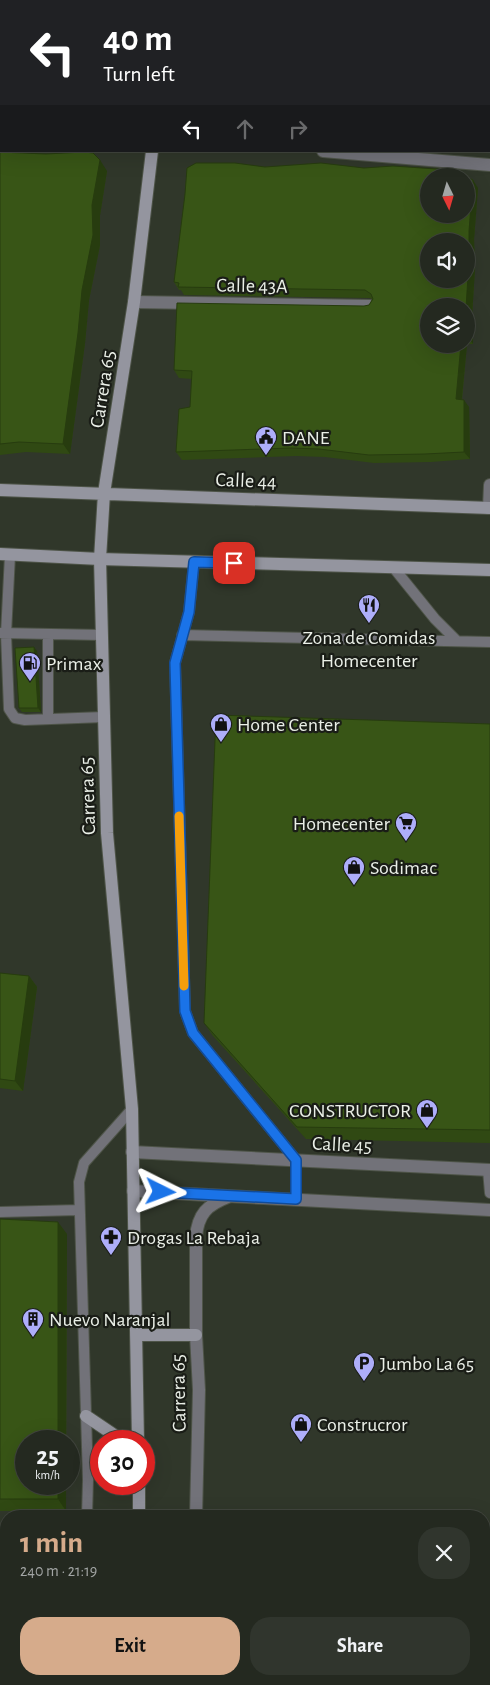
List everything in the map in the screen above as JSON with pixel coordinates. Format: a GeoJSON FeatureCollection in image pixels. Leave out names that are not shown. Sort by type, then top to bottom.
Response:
{"type":"FeatureCollection","features":[{"type":"Feature","properties":{"kind":"main road","name":"Carrera 65"},"geometry":{"type":"LineString","coordinates":[[138,1430],[132,1109],[107,833],[100,559],[104,493],[134,302],[152,152]]}},
{"type":"Feature","properties":{"kind":"main road","name":"Calle 44"},"geometry":{"type":"LineString","coordinates":[[0,490],[489,508]]}},
{"type":"Feature","properties":{"kind":"main road"},"geometry":{"type":"LineString","coordinates":[[5,554],[100,559],[490,570]]}},
{"type":"Feature","properties":{"kind":"main road"},"geometry":{"type":"LineString","coordinates":[[136,1335],[196,1335]]}},
{"type":"Feature","properties":{"kind":"main road"},"geometry":{"type":"LineString","coordinates":[[86,1416],[107,1430]]}},
{"type":"Feature","properties":{"kind":"main road"},"geometry":{"type":"LineString","coordinates":[[139,1495],[139,1510]]}},
{"type":"Feature","properties":{"kind":"street"},"geometry":{"type":"LineString","coordinates":[[335,152],[490,165]]}},
{"type":"Feature","properties":{"kind":"street","name":"Calle 43A"},"geometry":{"type":"LineString","coordinates":[[134,302],[370,306]]}},
{"type":"Feature","properties":{"kind":"street"},"geometry":{"type":"LineString","coordinates":[[489,508],[490,485]]}},
{"type":"Feature","properties":{"kind":"street","name":"Calle 45"},"geometry":{"type":"LineString","coordinates":[[132,1152],[489,1170]]}},
{"type":"Feature","properties":{"kind":"street"},"geometry":{"type":"LineString","coordinates":[[133,1191],[490,1210]]}},
{"type":"Feature","properties":{"kind":"street","name":"Carrera 65"},"geometry":{"type":"LineString","coordinates":[[196,1510],[199,1390],[196,1335],[197,1225],[202,1214],[213,1203],[231,1196]]}},
{"type":"Feature","properties":{"kind":"lane"},"geometry":{"type":"LineString","coordinates":[[5,554],[3,634],[8,708],[15,718],[24,720],[104,717]]}},
{"type":"Feature","properties":{"kind":"lane"},"geometry":{"type":"LineString","coordinates":[[194,562],[189,612],[175,663],[185,1011],[193,1033],[296,1160],[296,1199]]}},
{"type":"Feature","properties":{"kind":"lane"},"geometry":{"type":"LineString","coordinates":[[393,568],[435,619],[457,642]]}},
{"type":"Feature","properties":{"kind":"lane"},"geometry":{"type":"LineString","coordinates":[[3,634],[102,635]]}},
{"type":"Feature","properties":{"kind":"lane"},"geometry":{"type":"LineString","coordinates":[[48,635],[48,719]]}},
{"type":"Feature","properties":{"kind":"lane"},"geometry":{"type":"LineString","coordinates":[[182,635],[490,642]]}},
{"type":"Feature","properties":{"kind":"lane"},"geometry":{"type":"LineString","coordinates":[[87,1510],[79,1182],[84,1164],[132,1109]]}},
{"type":"Feature","properties":{"kind":"lane"},"geometry":{"type":"LineString","coordinates":[[489,1170],[490,1192]]}},
{"type":"Feature","properties":{"kind":"lane"},"geometry":{"type":"LineString","coordinates":[[0,1212],[80,1210]]}},
{"type":"Feature","properties":{"kind":"building"},"geometry":{"type":"Polygon","coordinates":[[[0,152],[46,154],[84,152],[93,153],[100,160],[92,205],[93,235],[82,290],[63,444],[19,442],[0,444],[0,152]]]}},
{"type":"Feature","properties":{"kind":"building"},"geometry":{"type":"Polygon","coordinates":[[[196,163],[235,163],[265,167],[321,163],[364,168],[393,166],[422,168],[420,168],[420,223],[470,223],[469,233],[420,233],[420,288],[467,288],[467,298],[420,298],[420,353],[460,353],[456,399],[464,400],[464,452],[369,455],[319,449],[291,448],[176,452],[179,409],[190,407],[192,371],[174,370],[177,303],[364,306],[369,305],[373,299],[371,294],[365,290],[178,287],[179,283],[174,282],[187,168],[196,163]]]}},
{"type":"Feature","properties":{"kind":"building","name":"Primax"},"geometry":{"type":"Polygon","coordinates":[[[34,647],[38,708],[19,708],[15,648],[34,647]]]}},
{"type":"Feature","properties":{"kind":"building","name":"Sodimac"},"geometry":{"type":"Polygon","coordinates":[[[216,715],[490,724],[490,1130],[297,1127],[204,1023],[216,715]]]}},
{"type":"Feature","properties":{"kind":"building"},"geometry":{"type":"Polygon","coordinates":[[[0,973],[29,976],[15,1081],[0,1079],[0,973]]]}},
{"type":"Feature","properties":{"kind":"building","name":"Nuevo Naranjal"},"geometry":{"type":"Polygon","coordinates":[[[0,1219],[58,1222],[58,1430],[15,1430],[15,1495],[58,1495],[58,1499],[0,1499],[0,1219]]]}},
{"type":"Feature","properties":{"kind":"slow traffic"},"geometry":{"type":"LineString","coordinates":[[179,816],[184,986]]}},
{"type":"Feature","properties":{"kind":"place","name":"DANE"},"geometry":{"type":"Point","coordinates":[266,456]}},
{"type":"Feature","properties":{"kind":"place","name":"Zona de Comidas Homecenter"},"geometry":{"type":"Point","coordinates":[369,624]}},
{"type":"Feature","properties":{"kind":"place","name":"Primax"},"geometry":{"type":"Point","coordinates":[30,682]}},
{"type":"Feature","properties":{"kind":"place","name":"Home Center"},"geometry":{"type":"Point","coordinates":[221,743]}},
{"type":"Feature","properties":{"kind":"place","name":"Homecenter"},"geometry":{"type":"Point","coordinates":[406,842]}},
{"type":"Feature","properties":{"kind":"place","name":"Sodimac"},"geometry":{"type":"Point","coordinates":[354,886]}},
{"type":"Feature","properties":{"kind":"place","name":"CONSTRUCTOR"},"geometry":{"type":"Point","coordinates":[427,1129]}},
{"type":"Feature","properties":{"kind":"place","name":"Drogas La Rebaja"},"geometry":{"type":"Point","coordinates":[111,1256]}},
{"type":"Feature","properties":{"kind":"place","name":"Nuevo Naranjal"},"geometry":{"type":"Point","coordinates":[33,1338]}},
{"type":"Feature","properties":{"kind":"place","name":"Jumbo La 65"},"geometry":{"type":"Point","coordinates":[364,1382]}},
{"type":"Feature","properties":{"kind":"place","name":"Construcror"},"geometry":{"type":"Point","coordinates":[301,1443]}},
{"type":"Feature","properties":{"kind":"route"},"geometry":{"type":"LineString","coordinates":[[161,1192],[296,1199],[296,1160],[193,1033],[185,1011],[175,663],[189,612],[194,562],[234,563]]}}]}
